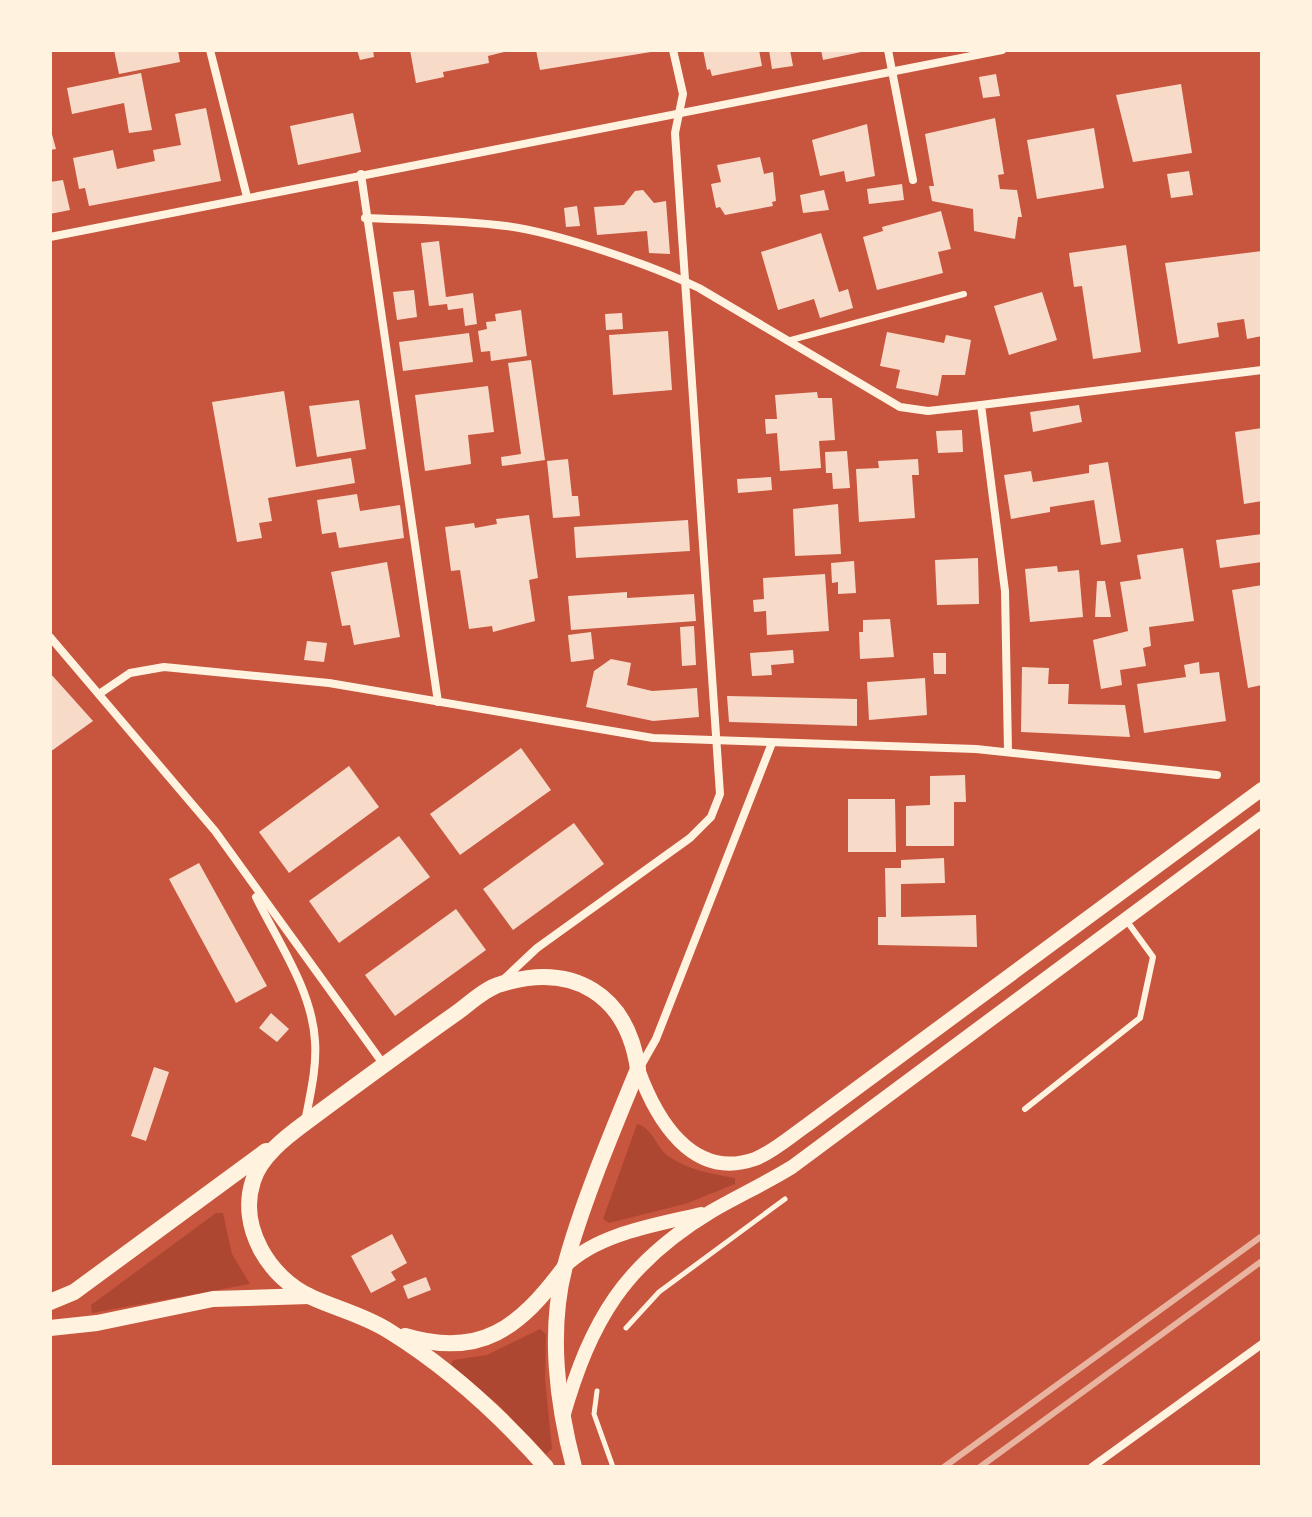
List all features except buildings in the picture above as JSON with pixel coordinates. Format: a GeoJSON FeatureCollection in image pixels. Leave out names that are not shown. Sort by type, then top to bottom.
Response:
{"type":"FeatureCollection","features":[{"type":"Feature","properties":{"kind":"main road"},"geometry":{"type":"LineString","coordinates":[[50,1302],[81,1287],[498,984],[549,976],[581,982],[593,989],[624,1020],[635,1047],[638,1069],[565,1267],[557,1351],[563,1417],[574,1467]]}},
{"type":"Feature","properties":{"kind":"main road"},"geometry":{"type":"LineString","coordinates":[[284,1139],[252,1181],[250,1221],[262,1254],[309,1296],[388,1330],[440,1344],[480,1340],[505,1329],[528,1313],[565,1267]]}},
{"type":"Feature","properties":{"kind":"main road"},"geometry":{"type":"LineString","coordinates":[[50,1328],[97,1323],[213,1299],[309,1296]]}},
{"type":"Feature","properties":{"kind":"main road"},"geometry":{"type":"LineString","coordinates":[[388,1330],[490,1407],[546,1467]]}},
{"type":"Feature","properties":{"kind":"street"},"geometry":{"type":"LineString","coordinates":[[210,50],[247,197]]}},
{"type":"Feature","properties":{"kind":"street"},"geometry":{"type":"LineString","coordinates":[[498,984],[537,948],[705,823],[720,794],[675,133],[683,94],[673,50]]}},
{"type":"Feature","properties":{"kind":"street"},"geometry":{"type":"LineString","coordinates":[[888,50],[913,180]]}},
{"type":"Feature","properties":{"kind":"street"},"geometry":{"type":"LineString","coordinates":[[50,237],[1002,50]]}},
{"type":"Feature","properties":{"kind":"street"},"geometry":{"type":"LineString","coordinates":[[361,174],[438,702]]}},
{"type":"Feature","properties":{"kind":"street"},"geometry":{"type":"LineString","coordinates":[[365,218],[526,229],[685,282],[900,407],[928,411],[1262,370]]}},
{"type":"Feature","properties":{"kind":"street"},"geometry":{"type":"LineString","coordinates":[[981,405],[1005,591],[1008,751]]}},
{"type":"Feature","properties":{"kind":"street"},"geometry":{"type":"LineString","coordinates":[[50,637],[190,800],[384,1065]]}},
{"type":"Feature","properties":{"kind":"street"},"geometry":{"type":"LineString","coordinates":[[99,694],[130,673],[164,667],[310,680],[636,737],[1008,751],[1217,775]]}},
{"type":"Feature","properties":{"kind":"street"},"geometry":{"type":"LineString","coordinates":[[772,743],[656,1039],[638,1069],[651,1107],[678,1141],[695,1155],[717,1163],[757,1158],[807,1125],[1262,789]]}},
{"type":"Feature","properties":{"kind":"street"},"geometry":{"type":"LineString","coordinates":[[563,1417],[585,1347],[615,1294],[650,1255],[714,1210],[792,1167],[1262,818]]}},
{"type":"Feature","properties":{"kind":"street"},"geometry":{"type":"LineString","coordinates":[[245,875],[310,1009],[315,1056],[305,1123]]}},
{"type":"Feature","properties":{"kind":"street"},"geometry":{"type":"LineString","coordinates":[[565,1267],[578,1254],[631,1232],[714,1210]]}},
{"type":"Feature","properties":{"kind":"street"},"geometry":{"type":"LineString","coordinates":[[1092,1467],[1262,1344]]}},
{"type":"Feature","properties":{"kind":"lane"},"geometry":{"type":"LineString","coordinates":[[787,341],[964,294]]}},
{"type":"Feature","properties":{"kind":"lane"},"geometry":{"type":"LineString","coordinates":[[1025,1109],[1140,1018],[1153,957],[1126,920]]}},
{"type":"Feature","properties":{"kind":"path"},"geometry":{"type":"LineString","coordinates":[[620,1337],[637,1313],[659,1292],[798,1190]]}},
{"type":"Feature","properties":{"kind":"path"},"geometry":{"type":"LineString","coordinates":[[599,1382],[594,1414],[613,1467]]}},
{"type":"Feature","properties":{"kind":"shaded area"},"geometry":{"type":"Polygon","coordinates":[[[637,1124],[646,1129],[664,1152],[676,1161],[700,1171],[735,1178],[735,1184],[685,1204],[609,1223],[603,1219],[637,1124]]]}},
{"type":"Feature","properties":{"kind":"shaded area"},"geometry":{"type":"Polygon","coordinates":[[[216,1213],[223,1213],[232,1254],[250,1284],[92,1313],[91,1305],[216,1213]]]}},
{"type":"Feature","properties":{"kind":"shaded area"},"geometry":{"type":"Polygon","coordinates":[[[540,1329],[546,1334],[545,1379],[552,1449],[546,1454],[498,1404],[450,1367],[453,1360],[487,1355],[540,1329]]]}},
{"type":"Feature","properties":{"kind":"railway"},"geometry":{"type":"LineString","coordinates":[[944,1467],[1262,1236]]}},
{"type":"Feature","properties":{"kind":"railway"},"geometry":{"type":"LineString","coordinates":[[980,1467],[1262,1261]]}}]}
